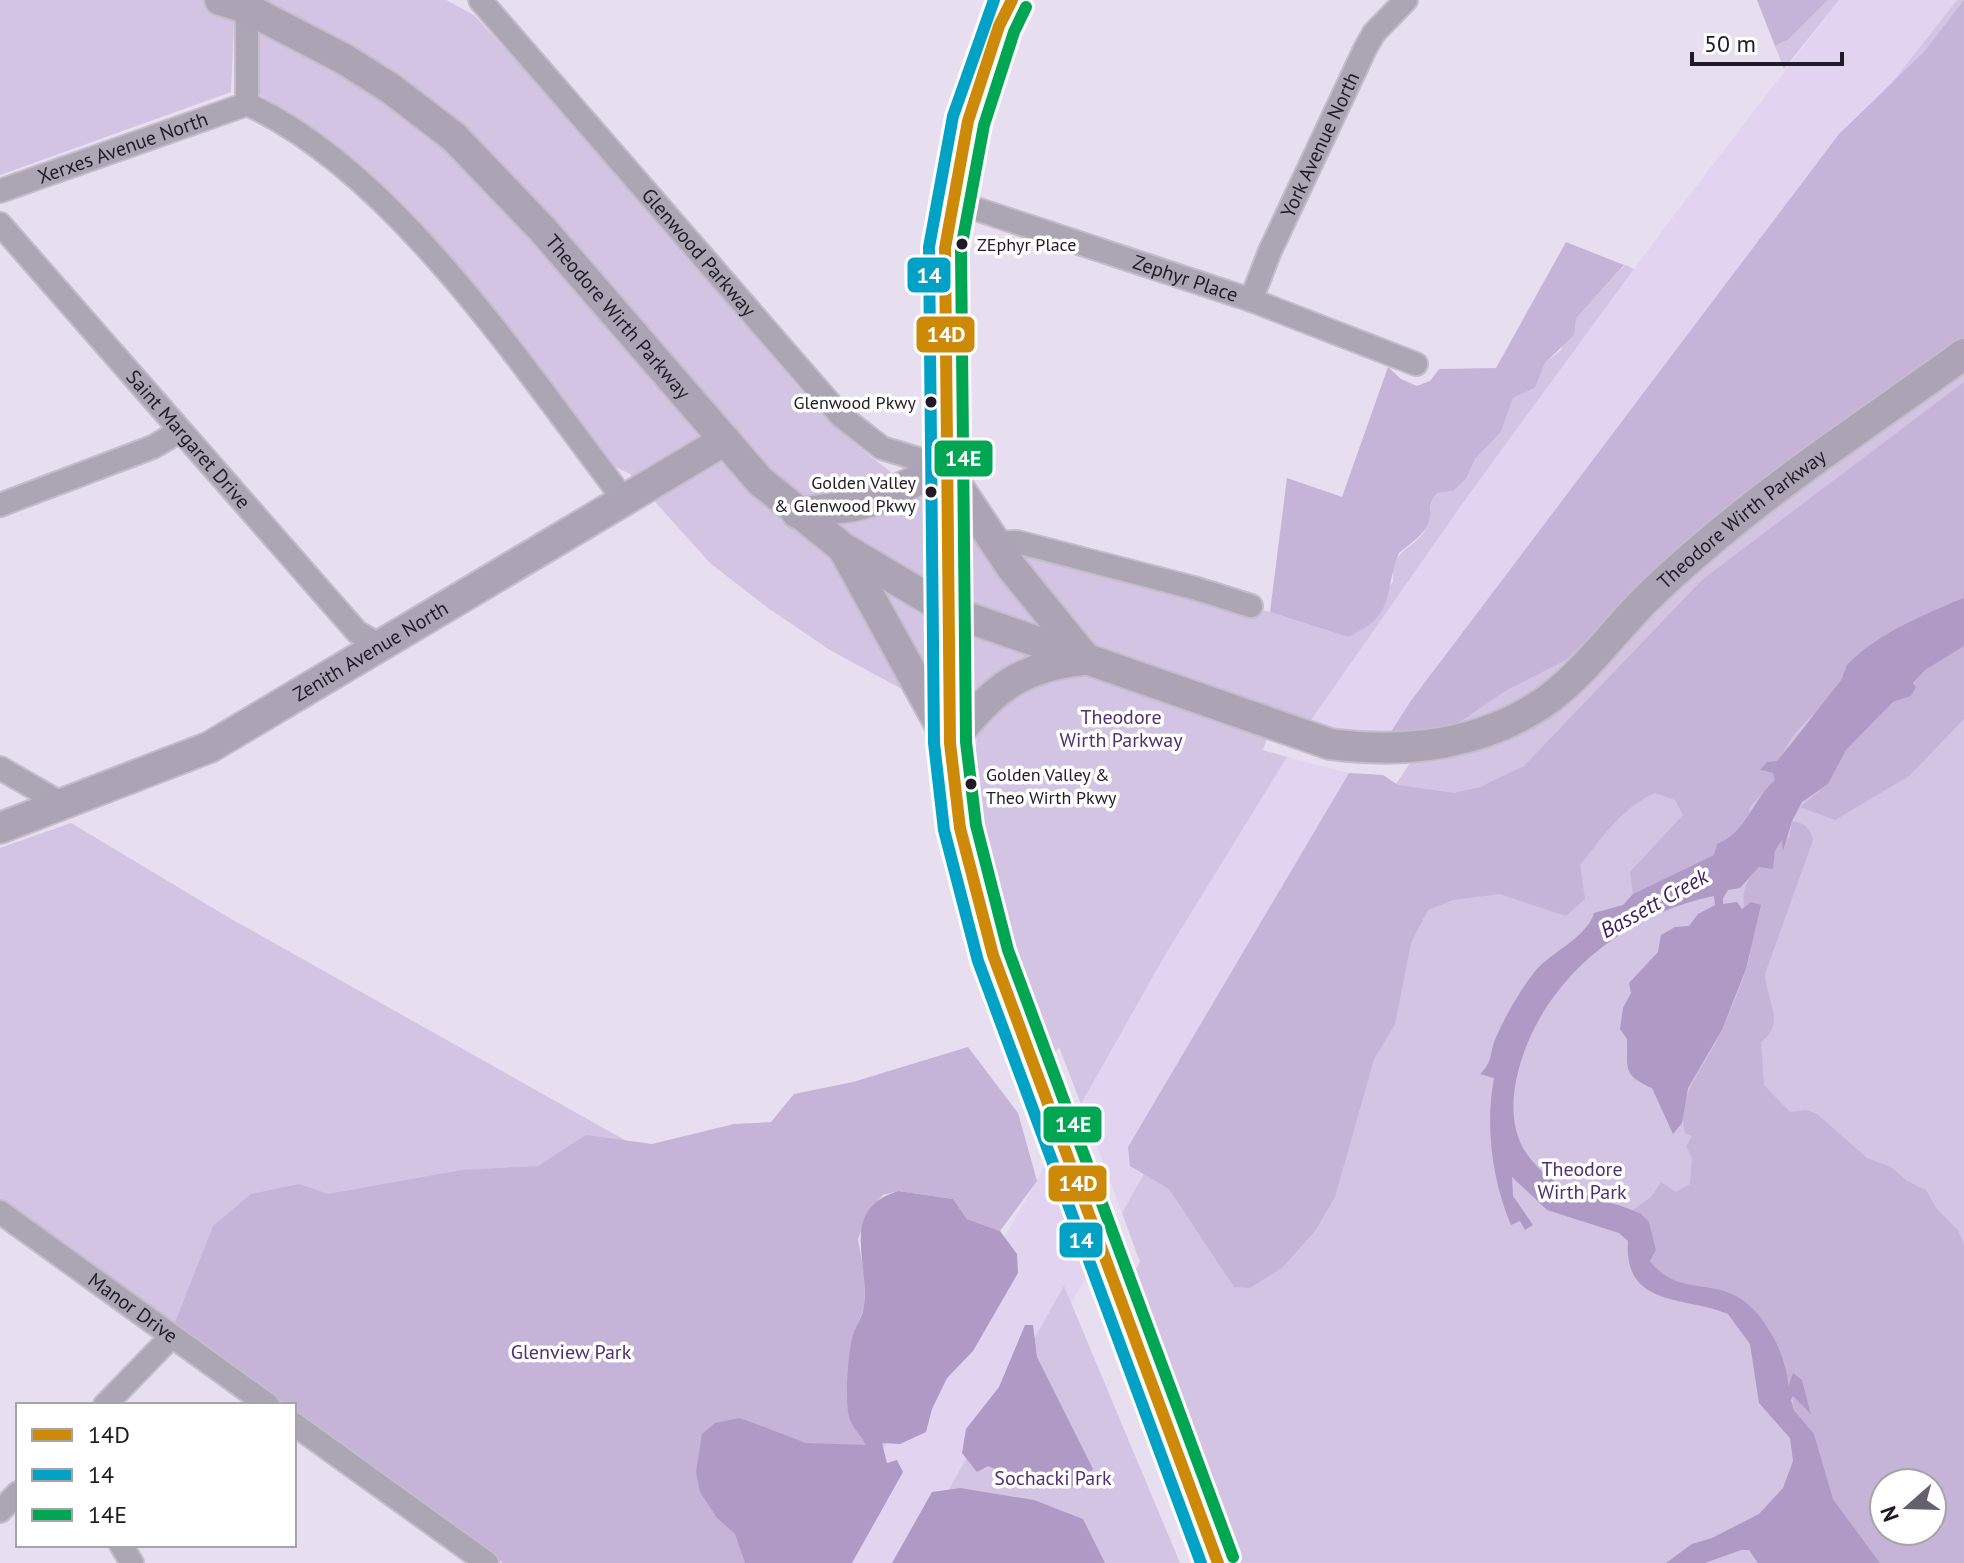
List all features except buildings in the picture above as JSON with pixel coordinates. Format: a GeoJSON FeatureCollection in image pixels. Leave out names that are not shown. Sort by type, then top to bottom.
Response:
{"type":"FeatureCollection","features":[{"type":"Feature","properties":{"kind":"street","name":"Glenwood Parkway"},"geometry":{"type":"LineString","coordinates":[[480,0],[841,416],[882,448],[945,467]]}},
{"type":"Feature","properties":{"kind":"street"},"geometry":{"type":"LineString","coordinates":[[1012,0],[975,97],[952,201],[943,293],[950,743],[960,828],[973,889],[1040,1080],[1218,1563]]}},
{"type":"Feature","properties":{"kind":"street","name":"York Avenue North"},"geometry":{"type":"LineString","coordinates":[[1251,300],[1270,251],[1365,49],[1374,33],[1406,0]]}},
{"type":"Feature","properties":{"kind":"street"},"geometry":{"type":"LineString","coordinates":[[238,3],[247,104],[304,135],[405,227],[473,304],[625,501]]}},
{"type":"Feature","properties":{"kind":"street","name":"Theodore Wirth Parkway"},"geometry":{"type":"LineString","coordinates":[[238,3],[390,88],[454,137],[535,220],[760,481],[843,548],[949,611],[1288,732],[1330,744],[1369,749],[1421,747],[1495,728],[1550,697],[1643,602],[1702,548],[1964,354]]}},
{"type":"Feature","properties":{"kind":"street","name":"Xerxes Avenue North"},"geometry":{"type":"LineString","coordinates":[[0,191],[247,104]]}},
{"type":"Feature","properties":{"kind":"street","name":"Zephyr Place"},"geometry":{"type":"LineString","coordinates":[[952,201],[1251,300],[1416,364]]}},
{"type":"Feature","properties":{"kind":"street","name":"Saint Margaret Drive"},"geometry":{"type":"LineString","coordinates":[[0,224],[357,632],[381,646]]}},
{"type":"Feature","properties":{"kind":"street"},"geometry":{"type":"LineString","coordinates":[[0,505],[153,447],[180,431]]}},
{"type":"Feature","properties":{"kind":"street","name":"Zenith Avenue North"},"geometry":{"type":"LineString","coordinates":[[0,828],[210,747],[725,440]]}},
{"type":"Feature","properties":{"kind":"street"},"geometry":{"type":"LineString","coordinates":[[797,513],[854,506],[878,499],[945,467]]}},
{"type":"Feature","properties":{"kind":"street"},"geometry":{"type":"LineString","coordinates":[[945,467],[994,543],[1086,660]]}},
{"type":"Feature","properties":{"kind":"street"},"geometry":{"type":"LineString","coordinates":[[994,543],[1017,542],[1251,606]]}},
{"type":"Feature","properties":{"kind":"street"},"geometry":{"type":"LineString","coordinates":[[843,548],[950,743]]}},
{"type":"Feature","properties":{"kind":"street"},"geometry":{"type":"LineString","coordinates":[[950,743],[1005,684],[1051,664],[1086,660]]}},
{"type":"Feature","properties":{"kind":"street"},"geometry":{"type":"LineString","coordinates":[[0,768],[64,805]]}},
{"type":"Feature","properties":{"kind":"street","name":"Manor Drive"},"geometry":{"type":"LineString","coordinates":[[0,1212],[265,1403]]}},
{"type":"Feature","properties":{"kind":"street"},"geometry":{"type":"LineString","coordinates":[[107,1403],[172,1336]]}},
{"type":"Feature","properties":{"kind":"street"},"geometry":{"type":"LineString","coordinates":[[296,1425],[487,1563]]}},
{"type":"Feature","properties":{"kind":"street"},"geometry":{"type":"LineString","coordinates":[[0,1511],[16,1495]]}},
{"type":"Feature","properties":{"kind":"shaded area"},"geometry":{"type":"Polygon","coordinates":[[[1839,0],[1957,0],[1389,735],[1344,731],[1309,723],[1470,493],[1665,227],[1839,0]]]}},
{"type":"Feature","properties":{"kind":"shaded area"},"geometry":{"type":"Polygon","coordinates":[[[1287,757],[1344,772],[1385,776],[1195,1083],[1122,1213],[1081,1104],[1164,957],[1287,757]]]}},
{"type":"Feature","properties":{"kind":"shaded area"},"geometry":{"type":"Polygon","coordinates":[[[1045,1166],[1086,1277],[923,1563],[818,1563],[1045,1166]]]}},
{"type":"Feature","properties":{"kind":"green space"},"geometry":{"type":"Polygon","coordinates":[[[0,0],[235,0],[231,92],[0,175],[0,0]]]}},
{"type":"Feature","properties":{"kind":"green space","name":"Theodore Wirth Parkway"},"geometry":{"type":"Polygon","coordinates":[[[261,0],[446,0],[474,15],[574,124],[813,404],[865,452],[984,545],[1150,586],[1247,617],[1251,606],[1348,637],[1393,582],[1393,570],[1400,554],[1424,532],[1432,500],[1437,493],[1453,491],[1466,479],[1475,459],[1501,432],[1513,398],[1535,388],[1545,363],[1561,350],[1575,318],[1625,265],[1634,269],[1470,493],[1309,723],[1268,736],[1263,750],[1287,757],[1164,957],[1081,1104],[1059,1047],[1052,1058],[1000,897],[981,815],[976,773],[977,730],[830,650],[768,608],[710,563],[630,474],[611,465],[384,191],[318,131],[260,95],[256,88],[261,0]]]}},
{"type":"Feature","properties":{"kind":"green space"},"geometry":{"type":"Polygon","coordinates":[[[1757,0],[1828,0],[1788,40],[1775,46],[1757,0]]]}},
{"type":"Feature","properties":{"kind":"green space"},"geometry":{"type":"Polygon","coordinates":[[[1828,0],[1839,0],[1784,69],[1775,46],[1788,40],[1828,0]]]}},
{"type":"Feature","properties":{"kind":"green space","name":"Theodore Wirth Park"},"geometry":{"type":"Polygon","coordinates":[[[1957,0],[1964,0],[1964,1563],[1237,1563],[1133,1274],[1140,1262],[1122,1213],[1195,1083],[1431,732],[1854,131],[1957,0]]]}},
{"type":"Feature","properties":{"kind":"green space"},"geometry":{"type":"Polygon","coordinates":[[[1964,0],[1964,343],[1640,585],[1566,660],[1505,691],[1451,728],[1389,735],[1410,702],[1839,134],[1924,52],[1964,0]]]}},
{"type":"Feature","properties":{"kind":"green space"},"geometry":{"type":"Polygon","coordinates":[[[1566,242],[1624,265],[1576,318],[1574,335],[1545,363],[1535,388],[1513,398],[1501,432],[1475,459],[1466,479],[1453,491],[1437,493],[1426,528],[1399,553],[1386,602],[1374,620],[1348,637],[1270,612],[1287,478],[1342,497],[1388,367],[1401,379],[1417,386],[1430,381],[1439,369],[1496,368],[1566,242]]]}},
{"type":"Feature","properties":{"kind":"green space"},"geometry":{"type":"Polygon","coordinates":[[[1964,382],[1964,598],[1881,640],[1845,668],[1837,688],[1791,739],[1777,761],[1767,762],[1761,771],[1773,773],[1775,780],[1750,807],[1749,817],[1714,855],[1633,894],[1630,872],[1683,815],[1675,800],[1655,793],[1622,815],[1580,865],[1585,899],[1566,916],[1500,894],[1453,900],[1428,910],[1411,943],[1395,1024],[1374,1059],[1335,1197],[1315,1231],[1283,1267],[1250,1288],[1234,1287],[1169,1189],[1130,1166],[1128,1147],[1349,773],[1383,775],[1398,785],[1454,793],[1480,787],[1524,766],[1703,579],[1964,382]]]}},
{"type":"Feature","properties":{"kind":"green space"},"geometry":{"type":"Polygon","coordinates":[[[1964,646],[1964,719],[1909,776],[1835,820],[1800,807],[1828,784],[1846,750],[1893,702],[1911,696],[1923,671],[1938,659],[1964,646]]]}},
{"type":"Feature","properties":{"kind":"green space"},"geometry":{"type":"Polygon","coordinates":[[[1792,821],[1806,826],[1813,840],[1765,974],[1774,1019],[1769,1035],[1761,1042],[1764,1085],[1790,1112],[1806,1110],[1817,1114],[1867,1158],[1891,1167],[1907,1181],[1926,1190],[1936,1208],[1958,1230],[1964,1245],[1964,1563],[1880,1563],[1868,1547],[1948,1547],[1948,1467],[1868,1467],[1868,1547],[1833,1499],[1814,1434],[1794,1410],[1792,1395],[1811,1413],[1802,1380],[1787,1388],[1782,1357],[1759,1315],[1743,1300],[1727,1292],[1680,1282],[1665,1275],[1650,1261],[1656,1250],[1649,1222],[1633,1210],[1651,1197],[1661,1182],[1676,1192],[1690,1184],[1692,1158],[1686,1146],[1692,1136],[1685,1133],[1685,1105],[1694,1079],[1722,1030],[1747,968],[1751,937],[1744,908],[1745,889],[1759,867],[1773,868],[1775,851],[1783,839],[1789,838],[1792,821]]]}},
{"type":"Feature","properties":{"kind":"green space","name":"Glenview Park"},"geometry":{"type":"Polygon","coordinates":[[[71,823],[226,916],[954,1325],[818,1563],[503,1563],[296,1412],[296,1403],[283,1403],[0,1199],[0,848],[71,823]]]}},
{"type":"Feature","properties":{"kind":"green space"},"geometry":{"type":"Polygon","coordinates":[[[968,1047],[1018,1113],[1037,1181],[1000,1231],[967,1219],[953,1199],[898,1191],[883,1195],[869,1211],[858,1239],[864,1273],[864,1307],[853,1335],[847,1396],[850,1421],[867,1446],[806,1443],[775,1432],[717,1518],[735,1534],[745,1563],[503,1563],[296,1412],[296,1403],[283,1403],[174,1325],[213,1226],[251,1194],[299,1184],[328,1194],[462,1170],[538,1166],[586,1135],[652,1144],[734,1124],[771,1122],[794,1094],[853,1082],[968,1047]]]}},
{"type":"Feature","properties":{"kind":"green space","name":"Sochacki Park"},"geometry":{"type":"Polygon","coordinates":[[[1064,1286],[1180,1563],[907,1563],[1064,1286]]]}},
{"type":"Feature","properties":{"kind":"water","name":"Bassett Creek"},"geometry":{"type":"Polygon","coordinates":[[[1964,598],[1964,646],[1925,670],[1913,683],[1916,687],[1911,696],[1893,702],[1846,750],[1828,784],[1802,802],[1792,821],[1783,851],[1782,840],[1775,851],[1773,869],[1759,867],[1740,888],[1728,890],[1723,898],[1723,904],[1737,902],[1742,909],[1751,902],[1761,905],[1746,969],[1722,1030],[1688,1088],[1682,1123],[1673,1134],[1652,1088],[1635,1079],[1628,1069],[1627,1039],[1620,1029],[1623,1008],[1631,993],[1629,983],[1658,952],[1661,935],[1675,927],[1689,926],[1698,914],[1715,905],[1714,896],[1680,905],[1647,919],[1616,937],[1588,959],[1563,985],[1542,1014],[1526,1046],[1516,1081],[1513,1110],[1516,1130],[1523,1148],[1541,1171],[1567,1188],[1641,1214],[1649,1222],[1656,1250],[1650,1261],[1664,1275],[1679,1282],[1727,1292],[1743,1300],[1759,1315],[1780,1351],[1788,1387],[1793,1373],[1802,1380],[1811,1414],[1793,1396],[1791,1400],[1794,1410],[1814,1434],[1833,1499],[1880,1563],[1758,1563],[1749,1550],[1741,1550],[1705,1563],[1666,1563],[1692,1544],[1712,1538],[1759,1514],[1783,1488],[1793,1461],[1790,1438],[1759,1403],[1750,1344],[1728,1314],[1660,1296],[1646,1289],[1629,1263],[1628,1241],[1619,1233],[1547,1210],[1512,1177],[1513,1196],[1533,1225],[1525,1230],[1520,1221],[1511,1225],[1499,1190],[1492,1153],[1490,1115],[1494,1078],[1480,1074],[1487,1065],[1505,1018],[1536,970],[1585,929],[1594,913],[1623,905],[1633,894],[1714,855],[1717,844],[1735,832],[1775,780],[1773,773],[1760,770],[1767,762],[1777,761],[1839,683],[1850,662],[1875,642],[1919,617],[1964,598]]]}},
{"type":"Feature","properties":{"kind":"water"},"geometry":{"type":"Polygon","coordinates":[[[898,1191],[953,1199],[967,1219],[1000,1231],[1017,1254],[1018,1273],[973,1351],[947,1378],[932,1409],[926,1432],[900,1444],[882,1443],[887,1463],[897,1460],[903,1472],[852,1563],[745,1563],[735,1534],[717,1518],[700,1492],[696,1472],[702,1434],[715,1423],[740,1418],[806,1443],[866,1445],[850,1420],[847,1390],[851,1343],[864,1306],[862,1224],[868,1211],[880,1200],[898,1191]]]}},
{"type":"Feature","properties":{"kind":"water"},"geometry":{"type":"Polygon","coordinates":[[[1025,1325],[1033,1325],[1037,1357],[1093,1469],[1083,1480],[1071,1486],[1043,1487],[988,1466],[977,1472],[962,1453],[966,1429],[999,1387],[1025,1325]]]}},
{"type":"Feature","properties":{"kind":"water"},"geometry":{"type":"Polygon","coordinates":[[[960,1488],[1034,1500],[1083,1519],[1105,1563],[892,1563],[932,1492],[960,1488]]]}},
{"type":"Feature","properties":{"kind":"transit line","name":"14"},"geometry":{"type":"LineString","coordinates":[[994,0],[953,116],[929,247],[934,743],[944,830],[978,961],[1201,1563]]}},
{"type":"Feature","properties":{"kind":"transit line","name":"14D"},"geometry":{"type":"LineString","coordinates":[[1012,0],[999,26],[968,121],[945,248],[950,743],[960,828],[993,955],[1218,1563]]}},
{"type":"Feature","properties":{"kind":"transit line","name":"14E"},"geometry":{"type":"LineString","coordinates":[[1026,7],[1014,32],[984,125],[961,249],[966,742],[976,825],[1008,950],[1233,1557]]}},
{"type":"Feature","properties":{"kind":"place","name":"ZEphyr Place"},"geometry":{"type":"Point","coordinates":[962,244]}},
{"type":"Feature","properties":{"kind":"place","name":"Glenwood Pkwy"},"geometry":{"type":"Point","coordinates":[931,402]}},
{"type":"Feature","properties":{"kind":"place","name":"Golden Valley & Glenwood Pkwy"},"geometry":{"type":"Point","coordinates":[931,492]}},
{"type":"Feature","properties":{"kind":"place","name":"Golden Valley & Theo Wirth Pkwy"},"geometry":{"type":"Point","coordinates":[971,784]}}]}
